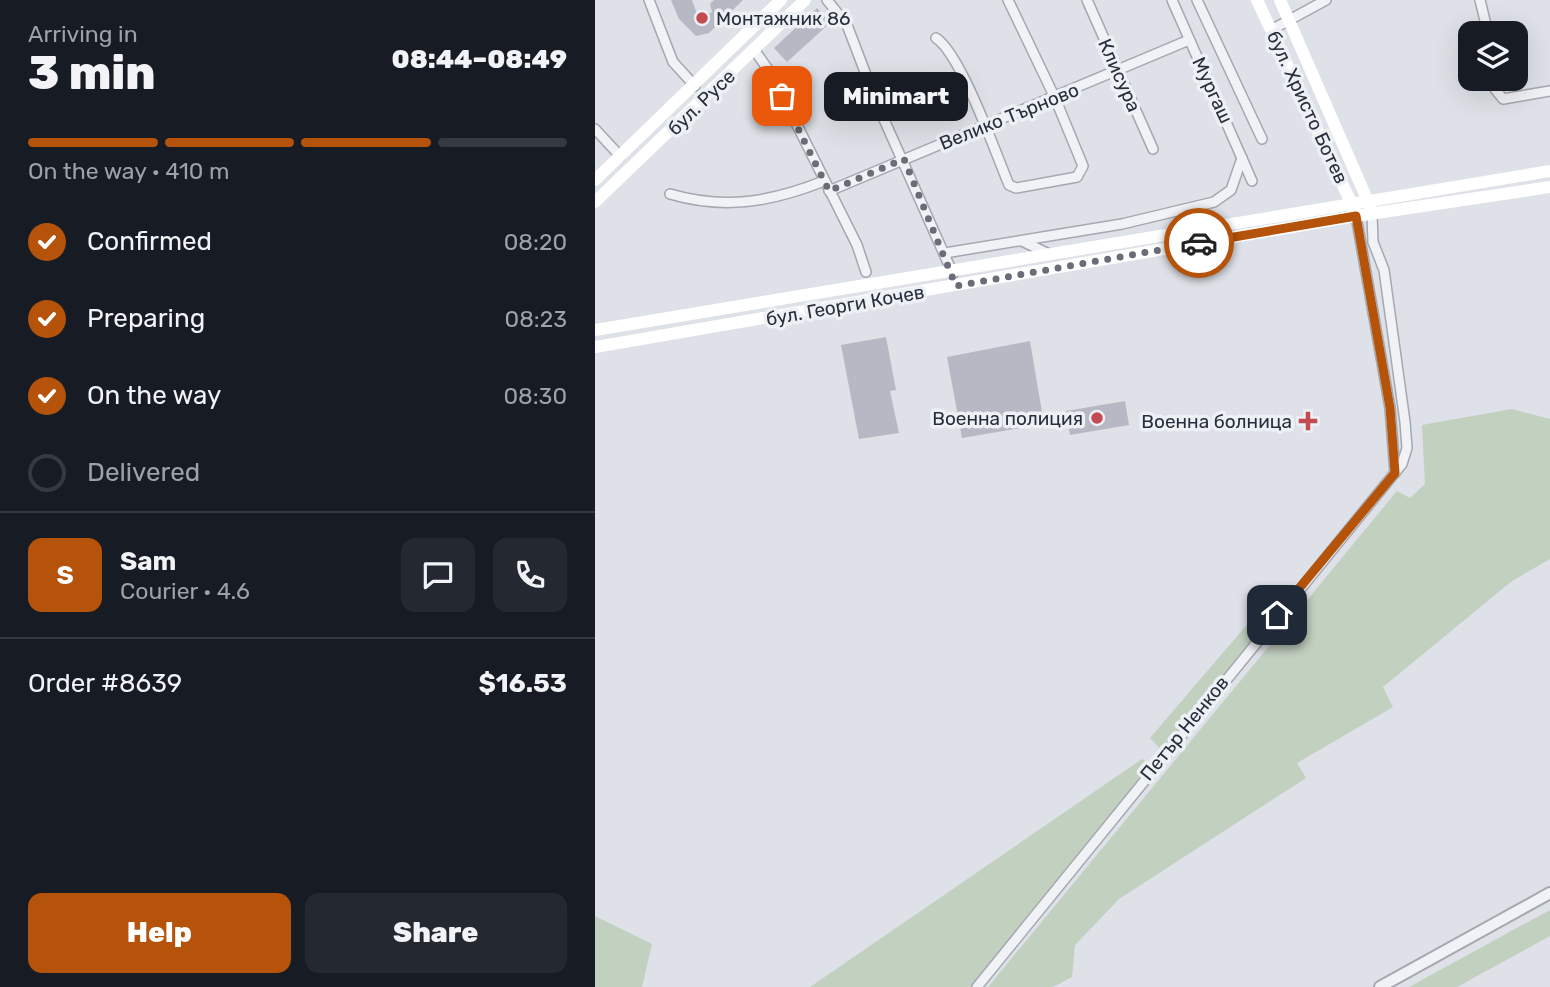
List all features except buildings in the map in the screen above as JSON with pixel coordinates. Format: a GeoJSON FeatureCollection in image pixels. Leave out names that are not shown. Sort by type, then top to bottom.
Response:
{"type":"FeatureCollection","features":[{"type":"Feature","properties":{"kind":"main road","name":"бул. Русе"},"geometry":{"type":"LineString","coordinates":[[595,180],[781,0]]}},
{"type":"Feature","properties":{"kind":"main road","name":"бул. Русе"},"geometry":{"type":"LineString","coordinates":[[595,202],[805,0]]}},
{"type":"Feature","properties":{"kind":"main road","name":"бул. Христо Ботев"},"geometry":{"type":"LineString","coordinates":[[1257,0],[1352,202],[1356,216]]}},
{"type":"Feature","properties":{"kind":"main road","name":"бул. Христо Ботев"},"geometry":{"type":"LineString","coordinates":[[1280,0],[1369,199],[1372,214]]}},
{"type":"Feature","properties":{"kind":"main road","name":"бул. Георги Кочев"},"geometry":{"type":"LineString","coordinates":[[595,330],[1369,199],[1550,171]]}},
{"type":"Feature","properties":{"kind":"main road","name":"бул. Георги Кочев"},"geometry":{"type":"LineString","coordinates":[[595,347],[1356,216],[1550,187]]}},
{"type":"Feature","properties":{"kind":"street"},"geometry":{"type":"LineString","coordinates":[[649,0],[673,62],[695,86]]}},
{"type":"Feature","properties":{"kind":"street"},"geometry":{"type":"LineString","coordinates":[[827,0],[847,25],[878,106],[945,253],[956,286]]}},
{"type":"Feature","properties":{"kind":"street"},"geometry":{"type":"LineString","coordinates":[[936,38],[949,51],[987,125],[1009,185],[1016,188],[1077,177],[1083,166],[1055,98],[1008,0]]}},
{"type":"Feature","properties":{"kind":"street","name":"Клисура"},"geometry":{"type":"LineString","coordinates":[[1087,0],[1153,149]]}},
{"type":"Feature","properties":{"kind":"street","name":"Мургаш"},"geometry":{"type":"LineString","coordinates":[[1172,0],[1252,181]]}},
{"type":"Feature","properties":{"kind":"street"},"geometry":{"type":"LineString","coordinates":[[1197,0],[1262,139]]}},
{"type":"Feature","properties":{"kind":"street"},"geometry":{"type":"LineString","coordinates":[[1272,30],[1327,0]]}},
{"type":"Feature","properties":{"kind":"street"},"geometry":{"type":"LineString","coordinates":[[1480,0],[1485,21]]}},
{"type":"Feature","properties":{"kind":"street","name":"Велико Търново"},"geometry":{"type":"LineString","coordinates":[[829,191],[1189,40]]}},
{"type":"Feature","properties":{"kind":"street"},"geometry":{"type":"LineString","coordinates":[[755,51],[772,75],[857,245],[866,272]]}},
{"type":"Feature","properties":{"kind":"street"},"geometry":{"type":"LineString","coordinates":[[1497,91],[1503,99],[1550,92]]}},
{"type":"Feature","properties":{"kind":"street"},"geometry":{"type":"LineString","coordinates":[[595,129],[621,156]]}},
{"type":"Feature","properties":{"kind":"street"},"geometry":{"type":"LineString","coordinates":[[945,253],[1122,224],[1214,202],[1231,190],[1242,158]]}},
{"type":"Feature","properties":{"kind":"street"},"geometry":{"type":"LineString","coordinates":[[670,194],[714,204],[741,203],[772,200],[824,181]]}},
{"type":"Feature","properties":{"kind":"street","name":"Петър Ненков"},"geometry":{"type":"LineString","coordinates":[[977,987],[1179,735],[1395,473],[1407,448],[1384,270],[1373,242],[1372,214]]}},
{"type":"Feature","properties":{"kind":"street"},"geometry":{"type":"LineString","coordinates":[[1356,216],[1390,408],[1395,473]]}},
{"type":"Feature","properties":{"kind":"street"},"geometry":{"type":"LineString","coordinates":[[1021,240],[1049,254]]}},
{"type":"Feature","properties":{"kind":"street"},"geometry":{"type":"LineString","coordinates":[[1380,987],[1550,893]]}},
{"type":"Feature","properties":{"kind":"green space"},"geometry":{"type":"Polygon","coordinates":[[[1512,409],[1550,419],[1550,559],[1512,581],[1383,687],[1393,707],[1297,763],[1306,778],[1119,899],[1075,945],[1072,977],[1053,987],[988,987],[1397,491],[1410,498],[1425,484],[1422,425],[1512,409]]]}},
{"type":"Feature","properties":{"kind":"green space"},"geometry":{"type":"Polygon","coordinates":[[[1294,585],[1298,590],[1169,751],[1162,751],[1150,738],[1274,593],[1294,585]]]}},
{"type":"Feature","properties":{"kind":"green space"},"geometry":{"type":"Polygon","coordinates":[[[1142,759],[1156,768],[978,987],[810,987],[1142,759]]]}},
{"type":"Feature","properties":{"kind":"green space"},"geometry":{"type":"Polygon","coordinates":[[[1550,910],[1550,936],[1457,987],[1409,987],[1550,910]]]}},
{"type":"Feature","properties":{"kind":"green space"},"geometry":{"type":"Polygon","coordinates":[[[595,916],[652,944],[642,987],[595,987],[595,916]]]}},
{"type":"Feature","properties":{"kind":"way so far"},"geometry":{"type":"LineString","coordinates":[[782,96],[829,191],[904,159],[952,270],[956,286],[1199,243]]}},
{"type":"Feature","properties":{"kind":"place","name":"Монтажник 86"},"geometry":{"type":"Point","coordinates":[702,18]}},
{"type":"Feature","properties":{"kind":"place","name":"Minimart"},"geometry":{"type":"Point","coordinates":[782,96]}},
{"type":"Feature","properties":{"kind":"place","name":"Военна полиция"},"geometry":{"type":"Point","coordinates":[1097,418]}},
{"type":"Feature","properties":{"kind":"place","name":"Военна болница"},"geometry":{"type":"Point","coordinates":[1308,421]}},
{"type":"Feature","properties":{"kind":"route"},"geometry":{"type":"LineString","coordinates":[[1199,243],[1356,216],[1390,408],[1395,473],[1277,615]]}}]}
